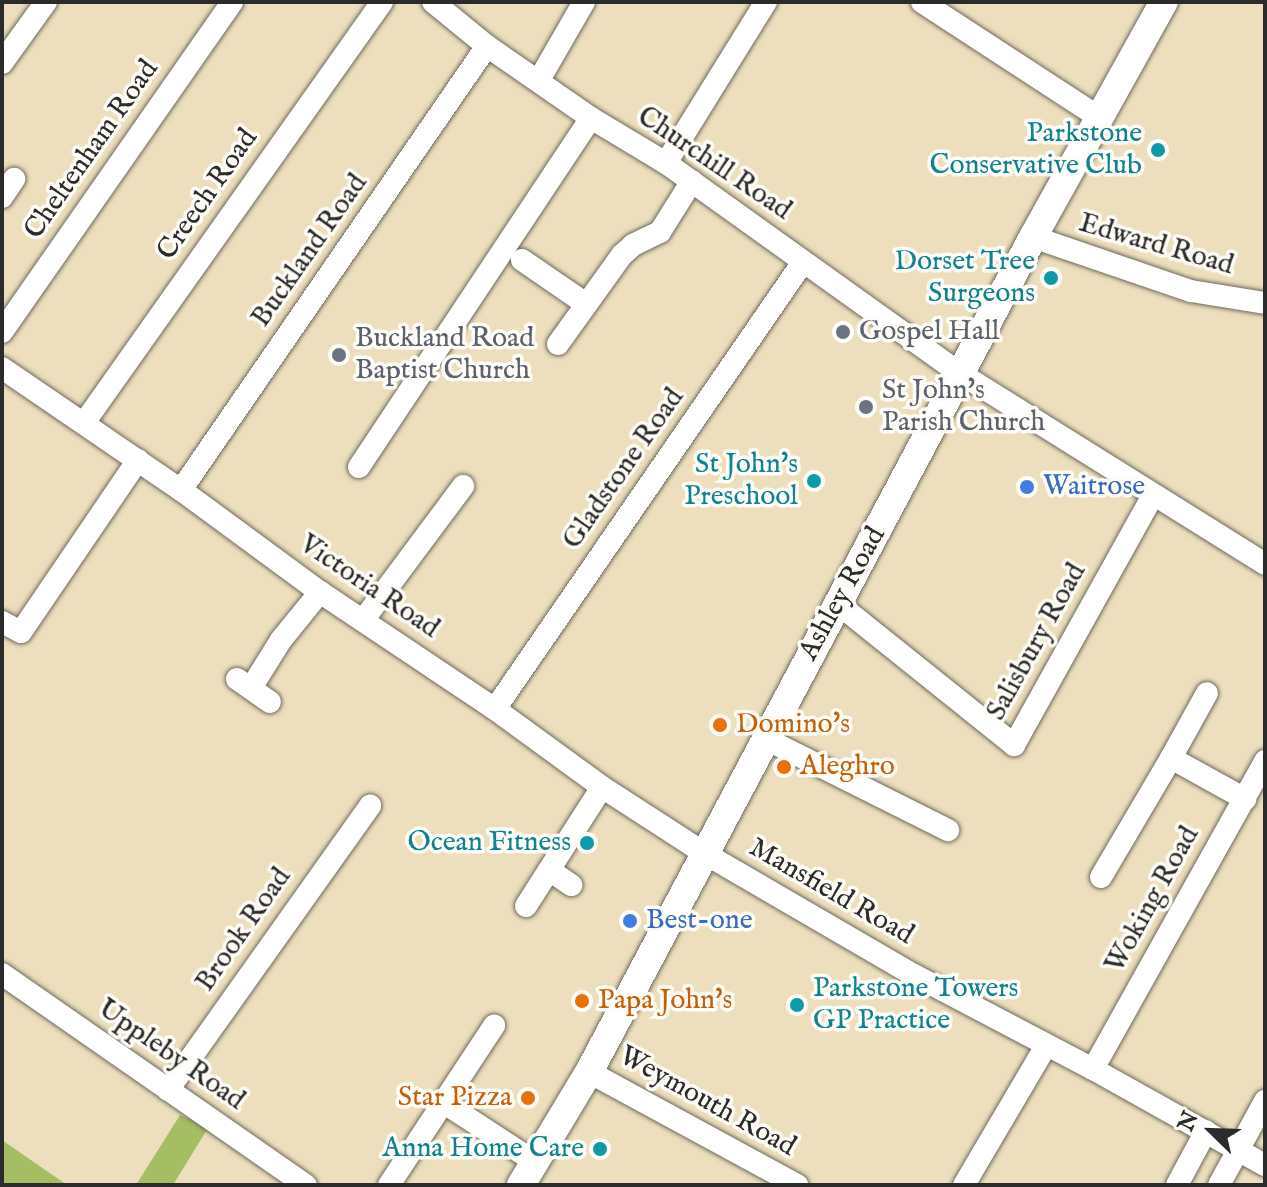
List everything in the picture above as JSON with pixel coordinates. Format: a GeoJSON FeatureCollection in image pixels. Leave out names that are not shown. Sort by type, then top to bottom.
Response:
{"type":"FeatureCollection","features":[{"type":"Feature","properties":{"kind":"main road","name":"Ashley Road"},"geometry":{"type":"LineString","coordinates":[[528,1173],[589,1072],[1033,237],[1164,2]]}},
{"type":"Feature","properties":{"kind":"street"},"geometry":{"type":"LineString","coordinates":[[2,63],[46,2]]}},
{"type":"Feature","properties":{"kind":"street","name":"Cheltenham Road"},"geometry":{"type":"LineString","coordinates":[[2,332],[232,2]]}},
{"type":"Feature","properties":{"kind":"street","name":"Creech Road"},"geometry":{"type":"LineString","coordinates":[[84,423],[382,2]]}},
{"type":"Feature","properties":{"kind":"street","name":"Churchill Road"},"geometry":{"type":"LineString","coordinates":[[433,2],[487,46],[591,118],[666,163],[961,374],[1265,564]]}},
{"type":"Feature","properties":{"kind":"street"},"geometry":{"type":"LineString","coordinates":[[539,80],[584,2]]}},
{"type":"Feature","properties":{"kind":"street"},"geometry":{"type":"LineString","coordinates":[[666,163],[766,2]]}},
{"type":"Feature","properties":{"kind":"street"},"geometry":{"type":"LineString","coordinates":[[922,2],[1100,118]]}},
{"type":"Feature","properties":{"kind":"street","name":"Buckland Road"},"geometry":{"type":"LineString","coordinates":[[181,490],[487,46]]}},
{"type":"Feature","properties":{"kind":"street"},"geometry":{"type":"LineString","coordinates":[[359,467],[591,118]]}},
{"type":"Feature","properties":{"kind":"street"},"geometry":{"type":"LineString","coordinates":[[558,344],[622,255],[633,245],[660,232],[692,181]]}},
{"type":"Feature","properties":{"kind":"street","name":"Edward Road"},"geometry":{"type":"LineString","coordinates":[[1033,237],[1191,291],[1265,303]]}},
{"type":"Feature","properties":{"kind":"street"},"geometry":{"type":"LineString","coordinates":[[522,260],[586,304]]}},
{"type":"Feature","properties":{"kind":"street","name":"Gladstone Road"},"geometry":{"type":"LineString","coordinates":[[495,709],[803,262]]}},
{"type":"Feature","properties":{"kind":"street","name":"Victoria Road"},"geometry":{"type":"LineString","coordinates":[[2,368],[181,490],[320,592],[495,709],[602,787],[704,853]]}},
{"type":"Feature","properties":{"kind":"street"},"geometry":{"type":"LineString","coordinates":[[2,622],[21,632],[138,460]]}},
{"type":"Feature","properties":{"kind":"street"},"geometry":{"type":"LineString","coordinates":[[364,619],[454,490]]}},
{"type":"Feature","properties":{"kind":"street","name":"Salisbury Road"},"geometry":{"type":"LineString","coordinates":[[837,603],[1014,745],[1153,495]]}},
{"type":"Feature","properties":{"kind":"street"},"geometry":{"type":"LineString","coordinates":[[270,702],[244,683],[320,592]]}},
{"type":"Feature","properties":{"kind":"street"},"geometry":{"type":"LineString","coordinates":[[1101,877],[1207,693]]}},
{"type":"Feature","properties":{"kind":"street"},"geometry":{"type":"LineString","coordinates":[[764,738],[948,830]]}},
{"type":"Feature","properties":{"kind":"street"},"geometry":{"type":"LineString","coordinates":[[1171,758],[1245,799]]}},
{"type":"Feature","properties":{"kind":"street","name":"Woking Road"},"geometry":{"type":"LineString","coordinates":[[1093,1069],[1265,761]]}},
{"type":"Feature","properties":{"kind":"street"},"geometry":{"type":"LineString","coordinates":[[526,906],[602,787]]}},
{"type":"Feature","properties":{"kind":"street","name":"Brook Road"},"geometry":{"type":"LineString","coordinates":[[168,1090],[370,806]]}},
{"type":"Feature","properties":{"kind":"street","name":"Mansfield Road"},"geometry":{"type":"LineString","coordinates":[[704,853],[914,975],[1093,1069],[1265,1165]]}},
{"type":"Feature","properties":{"kind":"street"},"geometry":{"type":"LineString","coordinates":[[549,870],[571,885]]}},
{"type":"Feature","properties":{"kind":"street","name":"Uppleby Road"},"geometry":{"type":"LineString","coordinates":[[2,974],[168,1090],[276,1177],[306,1185]]}},
{"type":"Feature","properties":{"kind":"street"},"geometry":{"type":"LineString","coordinates":[[389,1185],[446,1104],[494,1026]]}},
{"type":"Feature","properties":{"kind":"street"},"geometry":{"type":"LineString","coordinates":[[964,1185],[1046,1046]]}},
{"type":"Feature","properties":{"kind":"street","name":"Weymouth Road"},"geometry":{"type":"LineString","coordinates":[[589,1072],[797,1185]]}},
{"type":"Feature","properties":{"kind":"street"},"geometry":{"type":"LineString","coordinates":[[1219,1185],[1265,1101]]}},
{"type":"Feature","properties":{"kind":"street"},"geometry":{"type":"LineString","coordinates":[[446,1104],[528,1173]]}},
{"type":"Feature","properties":{"kind":"street"},"geometry":{"type":"LineString","coordinates":[[1177,1185],[1206,1131]]}},
{"type":"Feature","properties":{"kind":"green space"},"geometry":{"type":"Polygon","coordinates":[[[180,1115],[208,1128],[173,1185],[136,1185],[180,1115]]]}},
{"type":"Feature","properties":{"kind":"green space"},"geometry":{"type":"Polygon","coordinates":[[[2,1140],[67,1185],[2,1185],[2,1140]]]}},
{"type":"Feature","properties":{"kind":"place","name":"Parkstone Conservative Club"},"geometry":{"type":"Point","coordinates":[1158,150]}},
{"type":"Feature","properties":{"kind":"place","name":"Dorset Tree Surgeons"},"geometry":{"type":"Point","coordinates":[1051,278]}},
{"type":"Feature","properties":{"kind":"place","name":"Gospel Hall"},"geometry":{"type":"Point","coordinates":[843,332]}},
{"type":"Feature","properties":{"kind":"place","name":"Buckland Road Baptist Church"},"geometry":{"type":"Point","coordinates":[339,355]}},
{"type":"Feature","properties":{"kind":"place","name":"St John's Parish Church"},"geometry":{"type":"Point","coordinates":[866,407]}},
{"type":"Feature","properties":{"kind":"place","name":"St John's Preschool"},"geometry":{"type":"Point","coordinates":[814,481]}},
{"type":"Feature","properties":{"kind":"place","name":"Waitrose"},"geometry":{"type":"Point","coordinates":[1027,487]}},
{"type":"Feature","properties":{"kind":"place","name":"Domino's"},"geometry":{"type":"Point","coordinates":[720,725]}},
{"type":"Feature","properties":{"kind":"place","name":"Aleghro"},"geometry":{"type":"Point","coordinates":[784,767]}},
{"type":"Feature","properties":{"kind":"place","name":"Ocean Fitness"},"geometry":{"type":"Point","coordinates":[587,843]}},
{"type":"Feature","properties":{"kind":"place","name":"Best-one"},"geometry":{"type":"Point","coordinates":[630,921]}},
{"type":"Feature","properties":{"kind":"place","name":"Papa John's"},"geometry":{"type":"Point","coordinates":[582,1001]}},
{"type":"Feature","properties":{"kind":"place","name":"Parkstone Towers GP Practice"},"geometry":{"type":"Point","coordinates":[797,1005]}},
{"type":"Feature","properties":{"kind":"place","name":"Star Pizza"},"geometry":{"type":"Point","coordinates":[528,1098]}},
{"type":"Feature","properties":{"kind":"place","name":"Anna Home Care"},"geometry":{"type":"Point","coordinates":[600,1149]}}]}
